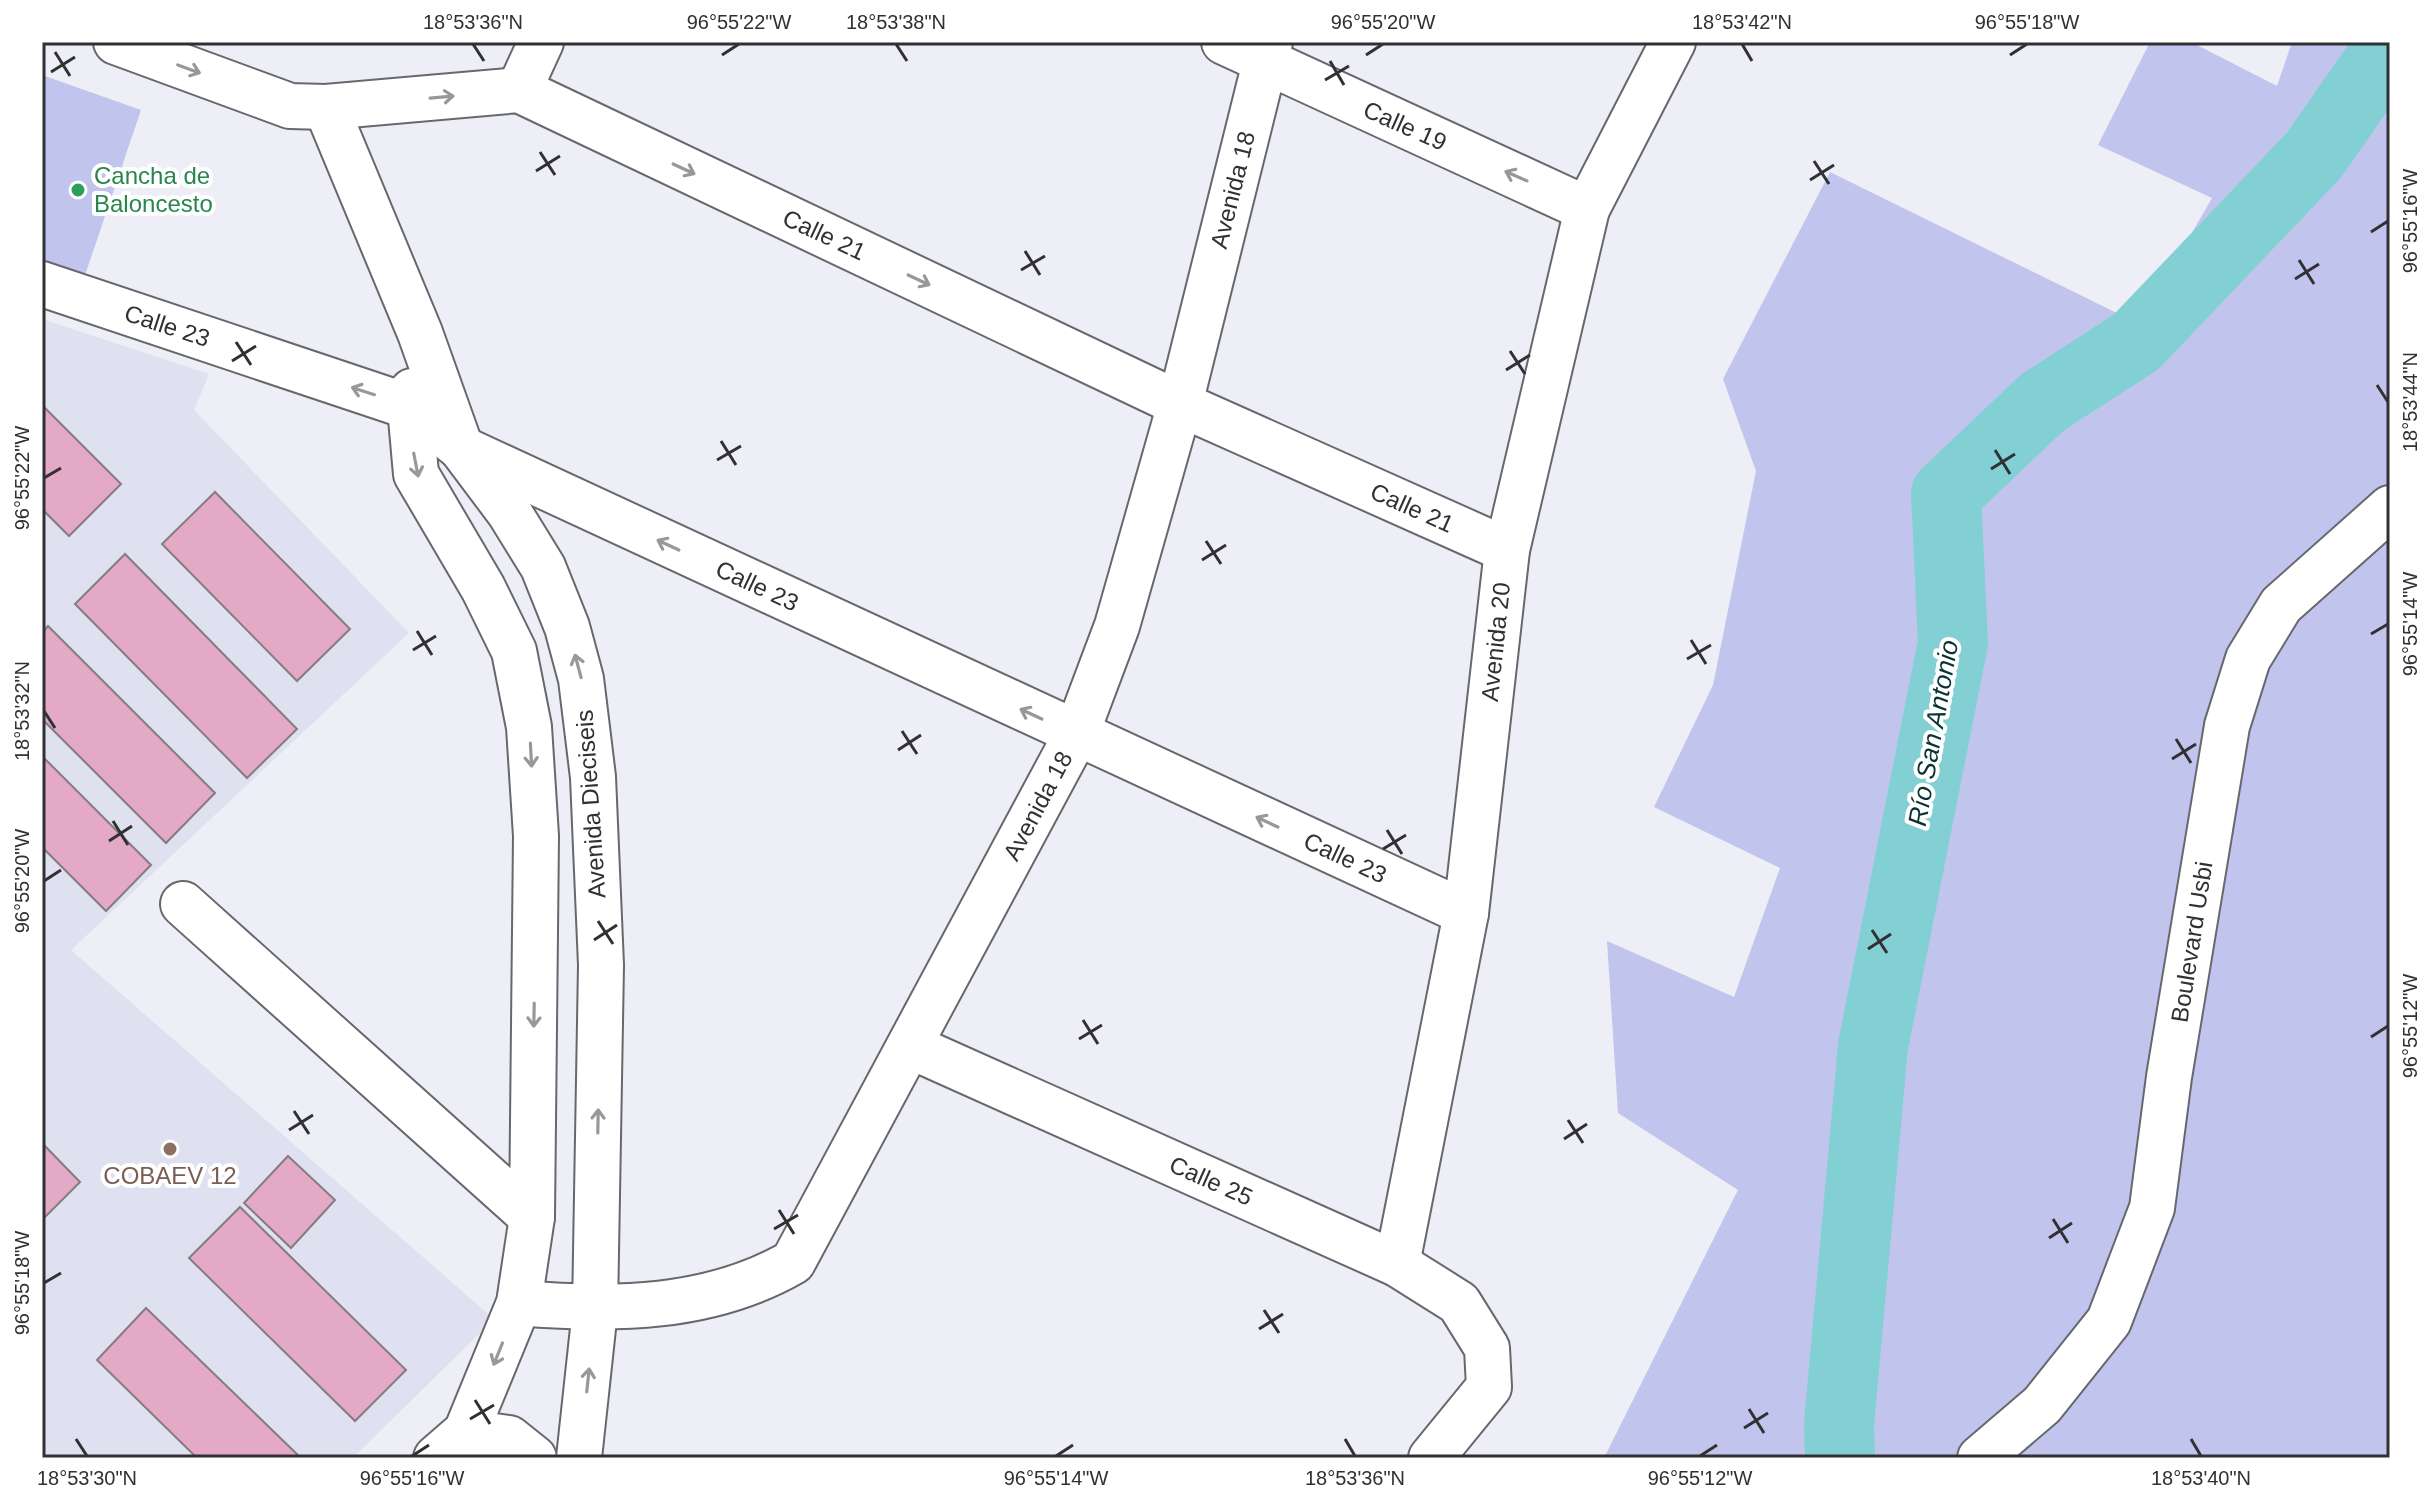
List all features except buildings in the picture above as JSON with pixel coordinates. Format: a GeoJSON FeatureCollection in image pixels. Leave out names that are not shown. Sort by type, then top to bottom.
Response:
{"type":"FeatureCollection","features":[{"type":"Feature","properties":{"kind":"street"},"geometry":{"type":"LineString","coordinates":[[116,42],[290,106],[326,107],[519,90],[541,42]]}},
{"type":"Feature","properties":{"kind":"street","name":"Calle 19"},"geometry":{"type":"LineString","coordinates":[[1224,42],[1267,52],[1587,209]]}},
{"type":"Feature","properties":{"kind":"street","name":"Avenida 20"},"geometry":{"type":"LineString","coordinates":[[1397,1264],[1466,913],[1507,550],[1587,209],[1673,42]]}},
{"type":"Feature","properties":{"kind":"street","name":"Avenida 18"},"geometry":{"type":"LineString","coordinates":[[519,1303],[595,1310],[717,1296],[761,1281],[793,1262],[1076,735],[1117,626],[1180,404],[1267,52]]}},
{"type":"Feature","properties":{"kind":"street","name":"Calle 21"},"geometry":{"type":"LineString","coordinates":[[519,90],[1180,404],[1507,550]]}},
{"type":"Feature","properties":{"kind":"street","name":"Avenida Dieciseis"},"geometry":{"type":"LineString","coordinates":[[326,107],[420,333],[461,448],[509,512],[543,567],[567,627],[581,679],[593,777],[601,965],[595,1310],[579,1458]]}},
{"type":"Feature","properties":{"kind":"street","name":"Calle 23"},"geometry":{"type":"LineString","coordinates":[[42,284],[410,407],[461,448],[1466,913]]}},
{"type":"Feature","properties":{"kind":"street"},"geometry":{"type":"LineString","coordinates":[[420,333],[410,407],[416,474],[483,588],[514,651],[529,727],[536,836],[532,1217],[519,1303],[451,1445]]}},
{"type":"Feature","properties":{"kind":"street","name":"Boulevard Usbi"},"geometry":{"type":"LineString","coordinates":[[1980,1458],[2042,1405],[2109,1321],[2152,1208],[2169,1077],[2227,726],[2248,659],[2281,605],[2390,508]]}},
{"type":"Feature","properties":{"kind":"street"},"geometry":{"type":"LineString","coordinates":[[183,904],[532,1217]]}},
{"type":"Feature","properties":{"kind":"street","name":"Calle 25"},"geometry":{"type":"LineString","coordinates":[[910,1046],[1397,1264],[1459,1303],[1487,1348],[1489,1387],[1431,1458]]}},
{"type":"Feature","properties":{"kind":"street"},"geometry":{"type":"LineString","coordinates":[[451,1445],[509,1438],[534,1458]]}},
{"type":"Feature","properties":{"kind":"shaded area"},"geometry":{"type":"Polygon","coordinates":[[[2150,42],[2191,42],[2277,86],[2292,42],[2390,42],[2390,1458],[1604,1458],[1738,1190],[1618,1113],[1607,941],[1734,997],[1780,868],[1654,807],[1713,685],[1756,471],[1723,379],[1830,172],[2139,324],[2212,198],[2098,145],[2150,42]]]}},
{"type":"Feature","properties":{"kind":"shaded area","name":"Cancha de Baloncesto"},"geometry":{"type":"Polygon","coordinates":[[[42,75],[141,110],[82,284],[42,270],[42,75]]]}},
{"type":"Feature","properties":{"kind":"shaded area"},"geometry":{"type":"Polygon","coordinates":[[[42,319],[209,374],[194,410],[409,633],[71,950],[494,1319],[353,1458],[42,1458],[42,319]]]}},
{"type":"Feature","properties":{"kind":"waterway","name":"Río San Antonio"},"geometry":{"type":"LineString","coordinates":[[1840,1458],[1839,1424],[1873,1046],[1953,643],[1946,494],[2043,402],[2136,342],[2314,155],[2390,46]]}},
{"type":"Feature","properties":{"kind":"place","name":"Cancha de Baloncesto"},"geometry":{"type":"Point","coordinates":[78,190]}},
{"type":"Feature","properties":{"kind":"place","name":"COBAEV 12"},"geometry":{"type":"Point","coordinates":[170,1149]}}]}
